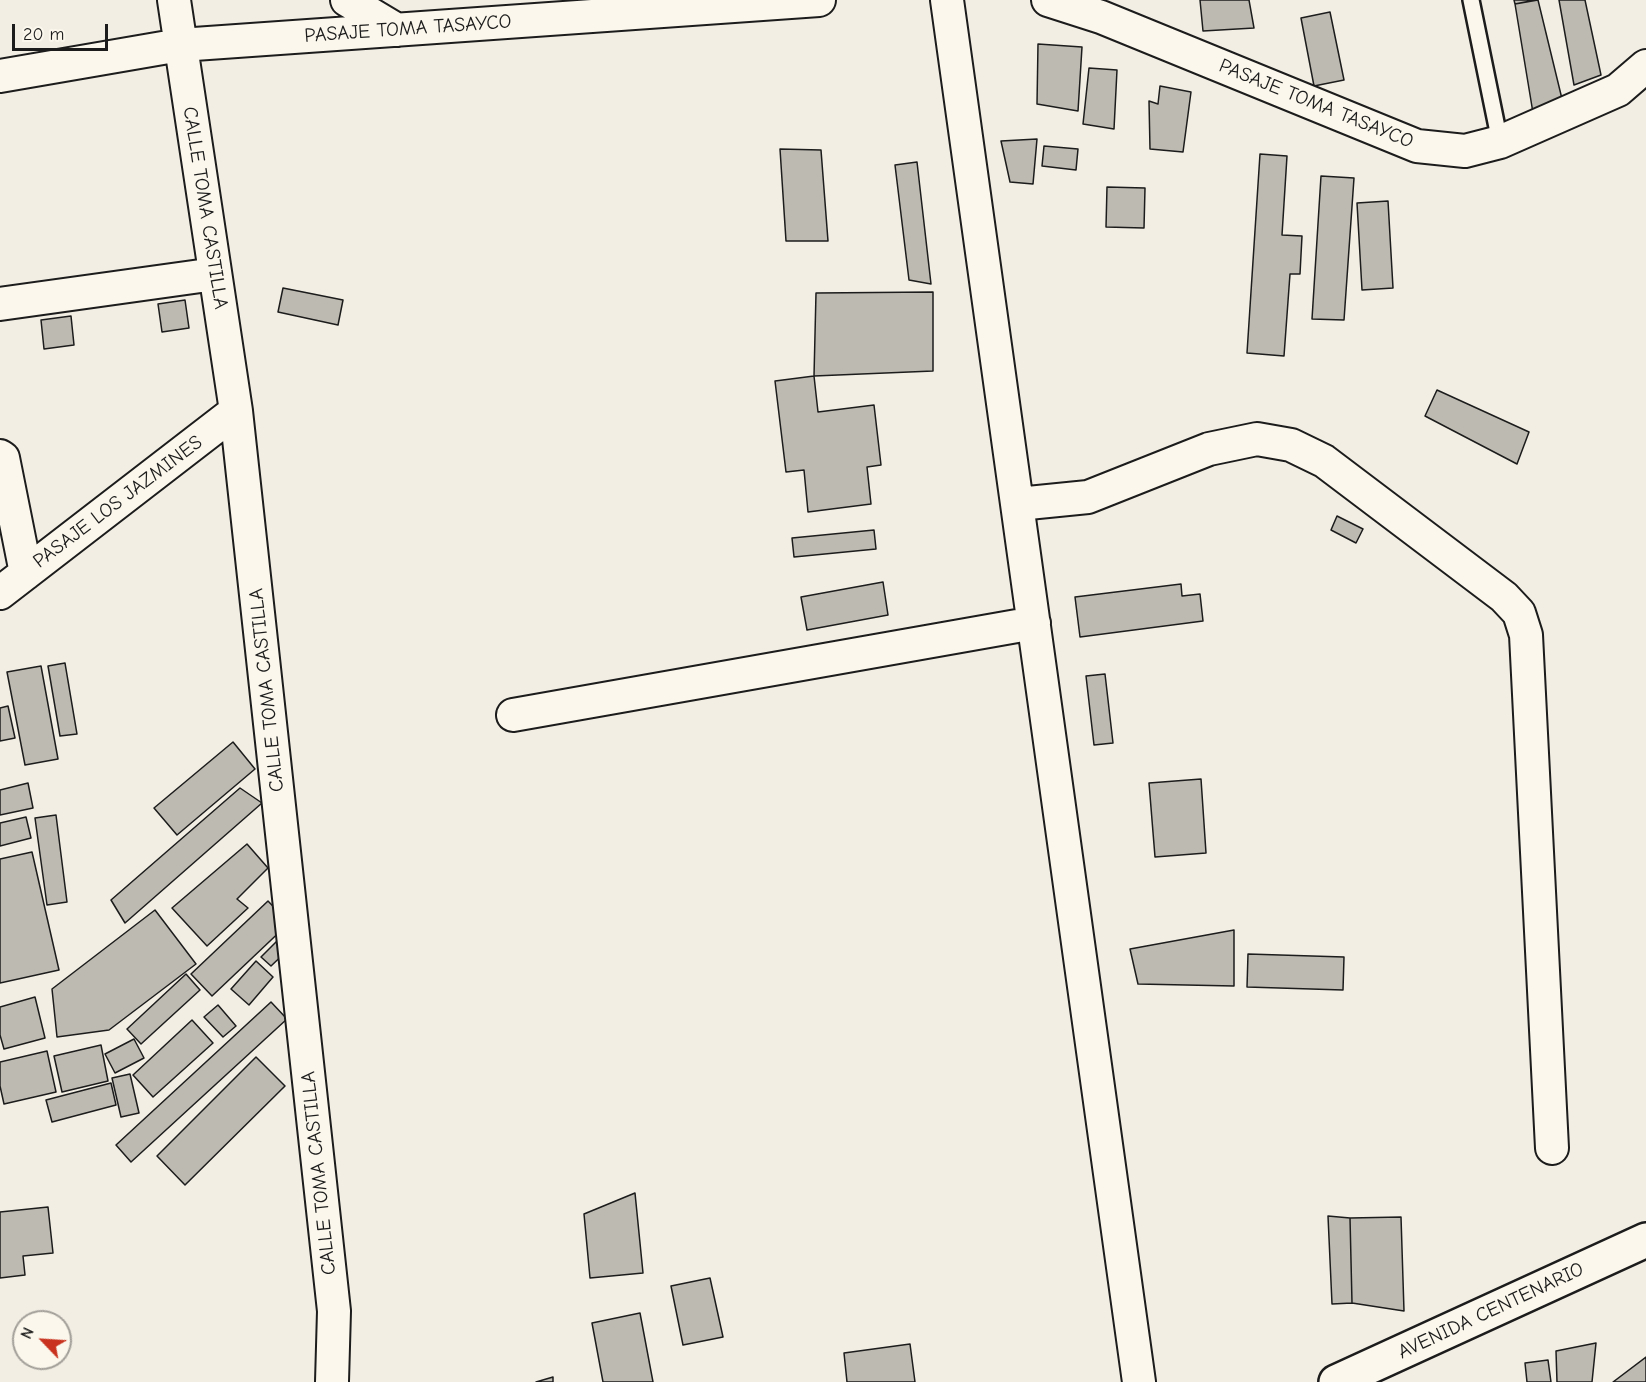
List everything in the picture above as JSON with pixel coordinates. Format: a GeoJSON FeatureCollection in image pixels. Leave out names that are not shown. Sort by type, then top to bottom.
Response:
{"type":"FeatureCollection","features":[{"type":"Feature","properties":{"kind":"main road","name":"AVENIDA CENTENARIO"},"geometry":{"type":"LineString","coordinates":[[1336,1382],[1646,1240]]}},
{"type":"Feature","properties":{"kind":"street","name":"CALLE TOMA CASTILLA"},"geometry":{"type":"LineString","coordinates":[[174,0],[236,411],[334,1311],[332,1382]]}},
{"type":"Feature","properties":{"kind":"street"},"geometry":{"type":"LineString","coordinates":[[347,0],[397,30]]}},
{"type":"Feature","properties":{"kind":"street","name":"PASAJE TOMA TASAYCO"},"geometry":{"type":"LineString","coordinates":[[0,76],[180,45],[819,0]]}},
{"type":"Feature","properties":{"kind":"street"},"geometry":{"type":"LineString","coordinates":[[947,0],[1139,1382]]}},
{"type":"Feature","properties":{"kind":"street","name":"PASAJE TOMA TASAYCO"},"geometry":{"type":"LineString","coordinates":[[1048,0],[1101,17],[1417,146],[1465,151],[1500,142],[1618,90],[1646,66]]}},
{"type":"Feature","properties":{"kind":"street"},"geometry":{"type":"LineString","coordinates":[[0,304],[215,274]]}},
{"type":"Feature","properties":{"kind":"street","name":"PASAJE LOS JAZMINES"},"geometry":{"type":"LineString","coordinates":[[0,592],[236,411]]}},
{"type":"Feature","properties":{"kind":"street"},"geometry":{"type":"LineString","coordinates":[[1018,504],[1088,497],[1209,449],[1257,440],[1291,445],[1324,461],[1504,597],[1519,613],[1527,635],[1552,1148]]}},
{"type":"Feature","properties":{"kind":"street"},"geometry":{"type":"LineString","coordinates":[[0,456],[3,458],[26,573]]}},
{"type":"Feature","properties":{"kind":"street"},"geometry":{"type":"LineString","coordinates":[[513,715],[1034,624]]}},
{"type":"Feature","properties":{"kind":"lane"},"geometry":{"type":"LineString","coordinates":[[1471,0],[1500,142]]}},
{"type":"Feature","properties":{"kind":"building"},"geometry":{"type":"Polygon","coordinates":[[[1200,0],[1249,0],[1254,28],[1203,31],[1200,0]]]}},
{"type":"Feature","properties":{"kind":"building"},"geometry":{"type":"Polygon","coordinates":[[[1514,0],[1535,0],[1515,4],[1514,0]]]}},
{"type":"Feature","properties":{"kind":"building"},"geometry":{"type":"Polygon","coordinates":[[[1538,0],[1563,103],[1535,125],[1515,4],[1538,0]]]}},
{"type":"Feature","properties":{"kind":"building"},"geometry":{"type":"Polygon","coordinates":[[[1559,0],[1585,0],[1601,75],[1574,85],[1559,0]]]}},
{"type":"Feature","properties":{"kind":"building"},"geometry":{"type":"Polygon","coordinates":[[[1330,12],[1344,80],[1314,86],[1301,18],[1330,12]]]}},
{"type":"Feature","properties":{"kind":"building"},"geometry":{"type":"Polygon","coordinates":[[[1038,44],[1082,47],[1078,111],[1037,104],[1038,44]]]}},
{"type":"Feature","properties":{"kind":"building"},"geometry":{"type":"Polygon","coordinates":[[[1089,68],[1117,70],[1114,129],[1083,124],[1089,68]]]}},
{"type":"Feature","properties":{"kind":"building"},"geometry":{"type":"Polygon","coordinates":[[[1160,86],[1191,92],[1183,152],[1150,149],[1149,101],[1158,104],[1160,86]]]}},
{"type":"Feature","properties":{"kind":"building"},"geometry":{"type":"Polygon","coordinates":[[[1037,139],[1033,184],[1010,182],[1001,141],[1037,139]]]}},
{"type":"Feature","properties":{"kind":"building"},"geometry":{"type":"Polygon","coordinates":[[[1044,146],[1078,149],[1076,170],[1042,166],[1044,146]]]}},
{"type":"Feature","properties":{"kind":"building"},"geometry":{"type":"Polygon","coordinates":[[[780,149],[821,150],[828,241],[786,241],[780,149]]]}},
{"type":"Feature","properties":{"kind":"building"},"geometry":{"type":"Polygon","coordinates":[[[1260,154],[1287,156],[1282,235],[1302,236],[1300,274],[1290,274],[1284,356],[1247,353],[1260,154]]]}},
{"type":"Feature","properties":{"kind":"building"},"geometry":{"type":"Polygon","coordinates":[[[917,162],[931,284],[909,280],[895,165],[917,162]]]}},
{"type":"Feature","properties":{"kind":"building"},"geometry":{"type":"Polygon","coordinates":[[[1321,176],[1354,178],[1344,320],[1312,319],[1321,176]]]}},
{"type":"Feature","properties":{"kind":"building"},"geometry":{"type":"Polygon","coordinates":[[[1107,187],[1145,188],[1144,228],[1106,227],[1107,187]]]}},
{"type":"Feature","properties":{"kind":"building"},"geometry":{"type":"Polygon","coordinates":[[[1388,201],[1393,288],[1362,290],[1357,203],[1388,201]]]}},
{"type":"Feature","properties":{"kind":"building"},"geometry":{"type":"Polygon","coordinates":[[[283,288],[343,300],[338,325],[278,312],[283,288]]]}},
{"type":"Feature","properties":{"kind":"building"},"geometry":{"type":"Polygon","coordinates":[[[933,292],[933,371],[814,376],[816,293],[933,292]]]}},
{"type":"Feature","properties":{"kind":"building"},"geometry":{"type":"Polygon","coordinates":[[[185,300],[189,328],[162,332],[158,304],[185,300]]]}},
{"type":"Feature","properties":{"kind":"building"},"geometry":{"type":"Polygon","coordinates":[[[71,316],[74,345],[44,349],[41,320],[71,316]]]}},
{"type":"Feature","properties":{"kind":"building"},"geometry":{"type":"Polygon","coordinates":[[[814,376],[818,412],[874,405],[881,465],[867,467],[871,504],[808,512],[804,470],[786,472],[775,381],[814,376]]]}},
{"type":"Feature","properties":{"kind":"building"},"geometry":{"type":"Polygon","coordinates":[[[1437,390],[1529,432],[1517,464],[1425,416],[1437,390]]]}},
{"type":"Feature","properties":{"kind":"building"},"geometry":{"type":"Polygon","coordinates":[[[1337,516],[1363,529],[1356,543],[1331,530],[1337,516]]]}},
{"type":"Feature","properties":{"kind":"building"},"geometry":{"type":"Polygon","coordinates":[[[874,530],[876,549],[794,557],[792,538],[874,530]]]}},
{"type":"Feature","properties":{"kind":"building"},"geometry":{"type":"Polygon","coordinates":[[[883,582],[888,615],[807,630],[801,597],[883,582]]]}},
{"type":"Feature","properties":{"kind":"building"},"geometry":{"type":"Polygon","coordinates":[[[1181,584],[1182,596],[1200,594],[1203,621],[1080,637],[1075,597],[1181,584]]]}},
{"type":"Feature","properties":{"kind":"building"},"geometry":{"type":"Polygon","coordinates":[[[65,663],[77,734],[60,736],[48,666],[65,663]]]}},
{"type":"Feature","properties":{"kind":"building"},"geometry":{"type":"Polygon","coordinates":[[[41,666],[58,759],[25,765],[7,672],[41,666]]]}},
{"type":"Feature","properties":{"kind":"building"},"geometry":{"type":"Polygon","coordinates":[[[1105,674],[1113,743],[1094,745],[1086,676],[1105,674]]]}},
{"type":"Feature","properties":{"kind":"building"},"geometry":{"type":"Polygon","coordinates":[[[8,706],[15,738],[0,741],[0,708],[8,706]]]}},
{"type":"Feature","properties":{"kind":"building"},"geometry":{"type":"Polygon","coordinates":[[[233,742],[255,769],[177,835],[154,808],[233,742]]]}},
{"type":"Feature","properties":{"kind":"building"},"geometry":{"type":"Polygon","coordinates":[[[1201,779],[1206,853],[1155,857],[1149,783],[1201,779]]]}},
{"type":"Feature","properties":{"kind":"building"},"geometry":{"type":"Polygon","coordinates":[[[28,783],[33,808],[0,815],[0,790],[28,783]]]}},
{"type":"Feature","properties":{"kind":"building"},"geometry":{"type":"Polygon","coordinates":[[[240,788],[262,803],[125,923],[111,900],[240,788]]]}},
{"type":"Feature","properties":{"kind":"building"},"geometry":{"type":"Polygon","coordinates":[[[56,815],[67,902],[47,905],[35,818],[56,815]]]}},
{"type":"Feature","properties":{"kind":"building"},"geometry":{"type":"Polygon","coordinates":[[[26,817],[31,838],[0,846],[0,823],[26,817]]]}},
{"type":"Feature","properties":{"kind":"building"},"geometry":{"type":"Polygon","coordinates":[[[247,844],[268,868],[237,899],[248,908],[207,946],[172,908],[247,844]]]}},
{"type":"Feature","properties":{"kind":"building"},"geometry":{"type":"Polygon","coordinates":[[[32,852],[59,970],[0,983],[0,859],[32,852]]]}},
{"type":"Feature","properties":{"kind":"building"},"geometry":{"type":"Polygon","coordinates":[[[268,901],[289,923],[212,996],[191,974],[268,901]]]}},
{"type":"Feature","properties":{"kind":"building"},"geometry":{"type":"Polygon","coordinates":[[[155,910],[196,964],[109,1030],[57,1037],[52,989],[155,910]]]}},
{"type":"Feature","properties":{"kind":"building"},"geometry":{"type":"Polygon","coordinates":[[[1234,930],[1234,986],[1138,984],[1130,949],[1234,930]]]}},
{"type":"Feature","properties":{"kind":"building"},"geometry":{"type":"Polygon","coordinates":[[[282,936],[292,946],[271,966],[261,957],[282,936]]]}},
{"type":"Feature","properties":{"kind":"building"},"geometry":{"type":"Polygon","coordinates":[[[1248,954],[1344,957],[1343,990],[1247,987],[1248,954]]]}},
{"type":"Feature","properties":{"kind":"building"},"geometry":{"type":"Polygon","coordinates":[[[256,961],[273,977],[249,1005],[231,989],[256,961]]]}},
{"type":"Feature","properties":{"kind":"building"},"geometry":{"type":"Polygon","coordinates":[[[186,974],[200,990],[141,1044],[127,1029],[186,974]]]}},
{"type":"Feature","properties":{"kind":"building"},"geometry":{"type":"Polygon","coordinates":[[[35,997],[45,1038],[4,1049],[0,1035],[0,1007],[35,997]]]}},
{"type":"Feature","properties":{"kind":"building"},"geometry":{"type":"Polygon","coordinates":[[[271,1002],[287,1019],[131,1162],[116,1145],[271,1002]]]}},
{"type":"Feature","properties":{"kind":"building"},"geometry":{"type":"Polygon","coordinates":[[[218,1005],[236,1026],[223,1037],[204,1017],[218,1005]]]}},
{"type":"Feature","properties":{"kind":"building"},"geometry":{"type":"Polygon","coordinates":[[[192,1020],[213,1043],[153,1097],[133,1075],[192,1020]]]}},
{"type":"Feature","properties":{"kind":"building"},"geometry":{"type":"Polygon","coordinates":[[[134,1039],[144,1058],[115,1073],[105,1054],[134,1039]]]}},
{"type":"Feature","properties":{"kind":"building"},"geometry":{"type":"Polygon","coordinates":[[[101,1045],[108,1081],[62,1092],[54,1056],[101,1045]]]}},
{"type":"Feature","properties":{"kind":"building"},"geometry":{"type":"Polygon","coordinates":[[[47,1051],[56,1092],[4,1104],[0,1086],[0,1062],[47,1051]]]}},
{"type":"Feature","properties":{"kind":"building"},"geometry":{"type":"Polygon","coordinates":[[[256,1057],[285,1086],[185,1185],[157,1156],[256,1057]]]}},
{"type":"Feature","properties":{"kind":"building"},"geometry":{"type":"Polygon","coordinates":[[[130,1074],[139,1113],[121,1117],[112,1078],[130,1074]]]}},
{"type":"Feature","properties":{"kind":"building"},"geometry":{"type":"Polygon","coordinates":[[[111,1083],[116,1105],[52,1122],[46,1100],[111,1083]]]}},
{"type":"Feature","properties":{"kind":"building"},"geometry":{"type":"Polygon","coordinates":[[[635,1193],[643,1273],[590,1278],[584,1214],[635,1193]]]}},
{"type":"Feature","properties":{"kind":"building"},"geometry":{"type":"Polygon","coordinates":[[[48,1207],[53,1253],[23,1256],[25,1275],[0,1278],[0,1212],[48,1207]]]}},
{"type":"Feature","properties":{"kind":"building"},"geometry":{"type":"Polygon","coordinates":[[[1328,1216],[1350,1218],[1352,1303],[1332,1304],[1328,1216]]]}},
{"type":"Feature","properties":{"kind":"building"},"geometry":{"type":"Polygon","coordinates":[[[1401,1217],[1404,1311],[1352,1303],[1350,1218],[1401,1217]]]}},
{"type":"Feature","properties":{"kind":"building"},"geometry":{"type":"Polygon","coordinates":[[[710,1278],[723,1337],[683,1345],[671,1286],[710,1278]]]}},
{"type":"Feature","properties":{"kind":"building"},"geometry":{"type":"Polygon","coordinates":[[[640,1313],[653,1382],[603,1382],[592,1323],[640,1313]]]}},
{"type":"Feature","properties":{"kind":"building"},"geometry":{"type":"Polygon","coordinates":[[[1596,1343],[1592,1382],[1557,1382],[1556,1351],[1596,1343]]]}},
{"type":"Feature","properties":{"kind":"building"},"geometry":{"type":"Polygon","coordinates":[[[910,1344],[915,1382],[847,1382],[844,1353],[910,1344]]]}},
{"type":"Feature","properties":{"kind":"building"},"geometry":{"type":"Polygon","coordinates":[[[1646,1357],[1646,1382],[1613,1382],[1646,1357]]]}},
{"type":"Feature","properties":{"kind":"building"},"geometry":{"type":"Polygon","coordinates":[[[1548,1360],[1551,1382],[1527,1382],[1525,1363],[1548,1360]]]}},
{"type":"Feature","properties":{"kind":"building"},"geometry":{"type":"Polygon","coordinates":[[[553,1377],[553,1382],[536,1382],[553,1377]]]}}]}
